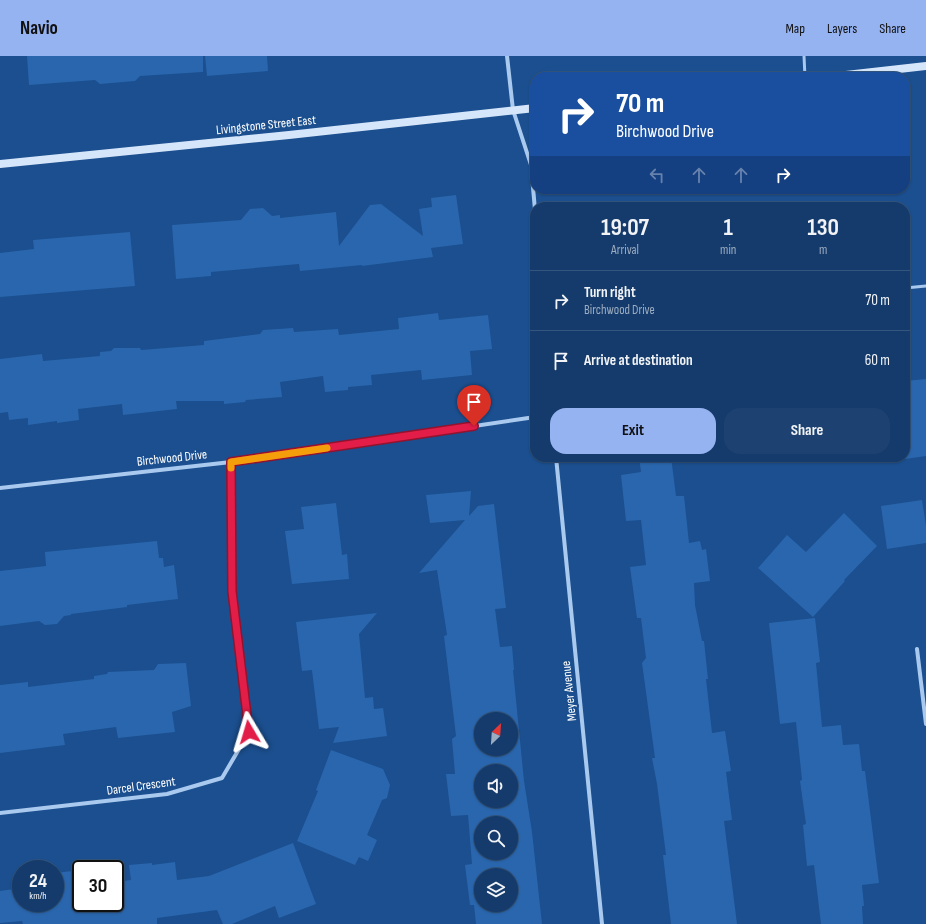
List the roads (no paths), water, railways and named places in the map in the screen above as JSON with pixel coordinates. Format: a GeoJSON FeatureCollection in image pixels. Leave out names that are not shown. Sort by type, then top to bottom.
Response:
{"type":"FeatureCollection","features":[{"type":"Feature","properties":{"kind":"street"},"geometry":{"type":"LineString","coordinates":[[507,56],[513,110],[530,162]]}},
{"type":"Feature","properties":{"kind":"street"},"geometry":{"type":"LineString","coordinates":[[873,72],[926,66]]}},
{"type":"Feature","properties":{"kind":"street","name":"Livingstone Street East"},"geometry":{"type":"LineString","coordinates":[[0,164],[530,108]]}},
{"type":"Feature","properties":{"kind":"street","name":"Birchwood Drive"},"geometry":{"type":"LineString","coordinates":[[0,488],[231,462],[530,418]]}},
{"type":"Feature","properties":{"kind":"street","name":"Darcel Crescent"},"geometry":{"type":"LineString","coordinates":[[0,813],[167,794],[222,778],[249,732],[232,591],[231,462]]}},
{"type":"Feature","properties":{"kind":"street","name":"Meyer Avenue"},"geometry":{"type":"LineString","coordinates":[[556,462],[602,924]]}},
{"type":"Feature","properties":{"kind":"street"},"geometry":{"type":"LineString","coordinates":[[918,649],[926,724]]}},
{"type":"Feature","properties":{"kind":"lane"},"geometry":{"type":"LineString","coordinates":[[804,56],[805,72]]}},
{"type":"Feature","properties":{"kind":"lane"},"geometry":{"type":"LineString","coordinates":[[910,288],[926,286]]}}]}
